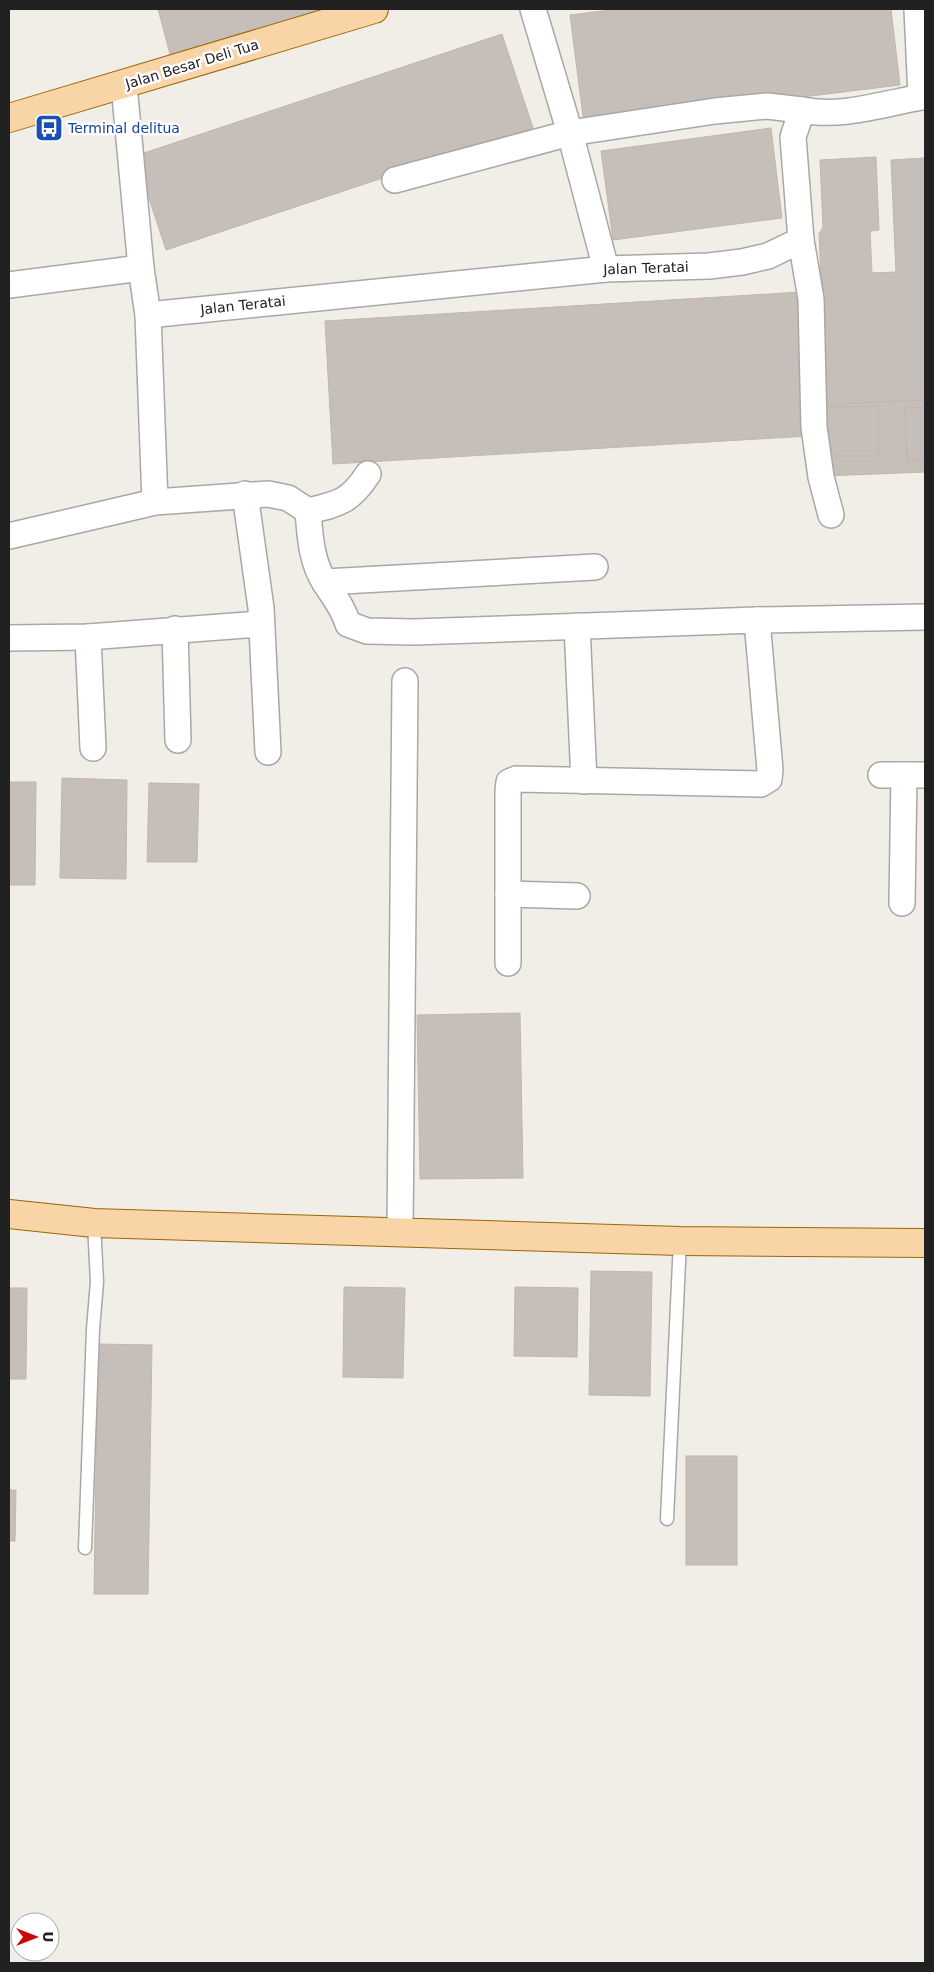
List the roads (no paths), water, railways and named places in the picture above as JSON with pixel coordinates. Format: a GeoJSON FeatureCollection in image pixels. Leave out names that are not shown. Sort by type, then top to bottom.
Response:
{"type":"FeatureCollection","features":[{"type":"Feature","properties":{"kind":"main road","name":"Jalan Besar Deli Tua"},"geometry":{"type":"LineString","coordinates":[[9,118],[374,9]]}},
{"type":"Feature","properties":{"kind":"main road"},"geometry":{"type":"LineString","coordinates":[[9,1214],[94,1223],[680,1241],[925,1243]]}},
{"type":"Feature","properties":{"kind":"street"},"geometry":{"type":"LineString","coordinates":[[534,9],[570,133],[606,269]]}},
{"type":"Feature","properties":{"kind":"street"},"geometry":{"type":"LineString","coordinates":[[395,180],[570,133],[715,111],[767,106],[815,113],[835,112],[923,99],[917,9]]}},
{"type":"Feature","properties":{"kind":"street"},"geometry":{"type":"LineString","coordinates":[[124,85],[141,268],[148,315],[155,502]]}},
{"type":"Feature","properties":{"kind":"street"},"geometry":{"type":"LineString","coordinates":[[802,110],[793,137],[801,240],[811,299],[814,428],[821,477],[831,515]]}},
{"type":"Feature","properties":{"kind":"street","name":"Jalan Teratai"},"geometry":{"type":"LineString","coordinates":[[148,315],[606,269],[709,266],[742,262],[768,256],[801,240]]}},
{"type":"Feature","properties":{"kind":"street"},"geometry":{"type":"LineString","coordinates":[[9,285],[141,268]]}},
{"type":"Feature","properties":{"kind":"street"},"geometry":{"type":"LineString","coordinates":[[9,536],[155,502],[245,494],[268,494],[288,498],[308,511],[340,503],[350,497],[368,474]]}},
{"type":"Feature","properties":{"kind":"street"},"geometry":{"type":"LineString","coordinates":[[245,494],[261,608],[260,624],[268,752]]}},
{"type":"Feature","properties":{"kind":"street"},"geometry":{"type":"LineString","coordinates":[[308,511],[312,550],[325,582],[344,608],[348,624],[367,631],[414,632],[757,620],[925,617]]}},
{"type":"Feature","properties":{"kind":"street"},"geometry":{"type":"LineString","coordinates":[[325,582],[595,567]]}},
{"type":"Feature","properties":{"kind":"street"},"geometry":{"type":"LineString","coordinates":[[508,963],[508,792],[510,782],[516,779],[761,784],[768,779],[770,770],[757,620]]}},
{"type":"Feature","properties":{"kind":"street"},"geometry":{"type":"LineString","coordinates":[[9,638],[88,637],[260,624]]}},
{"type":"Feature","properties":{"kind":"street"},"geometry":{"type":"LineString","coordinates":[[577,626],[584,781]]}},
{"type":"Feature","properties":{"kind":"street"},"geometry":{"type":"LineString","coordinates":[[175,629],[178,740]]}},
{"type":"Feature","properties":{"kind":"street"},"geometry":{"type":"LineString","coordinates":[[88,637],[93,748]]}},
{"type":"Feature","properties":{"kind":"street"},"geometry":{"type":"LineString","coordinates":[[400,1232],[405,681]]}},
{"type":"Feature","properties":{"kind":"street"},"geometry":{"type":"LineString","coordinates":[[902,904],[903,775]]}},
{"type":"Feature","properties":{"kind":"street"},"geometry":{"type":"LineString","coordinates":[[508,894],[578,896]]}},
{"type":"Feature","properties":{"kind":"lane"},"geometry":{"type":"LineString","coordinates":[[85,1548],[93,1329],[97,1282],[94,1223]]}},
{"type":"Feature","properties":{"kind":"lane"},"geometry":{"type":"LineString","coordinates":[[667,1520],[680,1241]]}},
{"type":"Feature","properties":{"kind":"place","name":"Terminal delitua"},"geometry":{"type":"Point","coordinates":[49,128]}}]}
